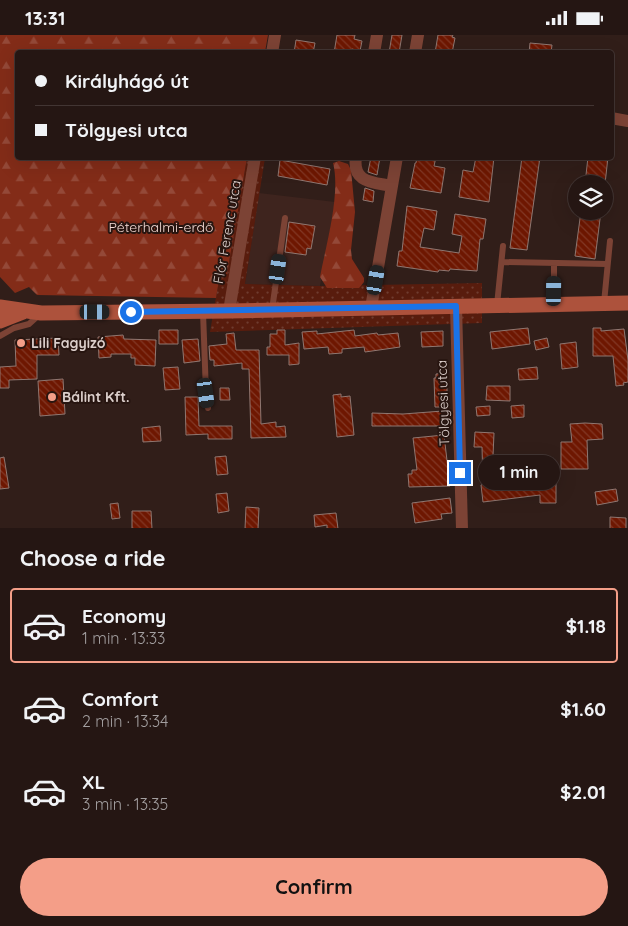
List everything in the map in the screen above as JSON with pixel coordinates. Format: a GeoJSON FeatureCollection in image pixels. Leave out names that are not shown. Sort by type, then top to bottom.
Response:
{"type":"FeatureCollection","features":[{"type":"Feature","properties":{"kind":"street"},"geometry":{"type":"LineString","coordinates":[[272,50],[275,35]]}},
{"type":"Feature","properties":{"kind":"street"},"geometry":{"type":"LineString","coordinates":[[374,50],[377,35]]}},
{"type":"Feature","properties":{"kind":"street"},"geometry":{"type":"LineString","coordinates":[[416,50],[418,35]]}},
{"type":"Feature","properties":{"kind":"street"},"geometry":{"type":"LineString","coordinates":[[614,119],[628,121]]}},
{"type":"Feature","properties":{"kind":"street","name":"Flór Ferenc utca"},"geometry":{"type":"LineString","coordinates":[[229,311],[254,160]]}},
{"type":"Feature","properties":{"kind":"street"},"geometry":{"type":"LineString","coordinates":[[356,160],[357,173],[363,179],[392,186]]}},
{"type":"Feature","properties":{"kind":"street"},"geometry":{"type":"LineString","coordinates":[[371,308],[396,160]]}},
{"type":"Feature","properties":{"kind":"street"},"geometry":{"type":"LineString","coordinates":[[0,307],[41,313],[628,303]]}},
{"type":"Feature","properties":{"kind":"street","name":"Tölgyesi utca"},"geometry":{"type":"LineString","coordinates":[[456,306],[462,528]]}},
{"type":"Feature","properties":{"kind":"street"},"geometry":{"type":"LineString","coordinates":[[0,321],[24,311]]}},
{"type":"Feature","properties":{"kind":"lane"},"geometry":{"type":"LineString","coordinates":[[272,309],[285,218]]}},
{"type":"Feature","properties":{"kind":"lane"},"geometry":{"type":"LineString","coordinates":[[604,303],[610,241]]}},
{"type":"Feature","properties":{"kind":"lane"},"geometry":{"type":"LineString","coordinates":[[497,305],[503,246]]}},
{"type":"Feature","properties":{"kind":"lane"},"geometry":{"type":"LineString","coordinates":[[502,262],[607,264]]}},
{"type":"Feature","properties":{"kind":"lane"},"geometry":{"type":"LineString","coordinates":[[554,264],[554,304]]}},
{"type":"Feature","properties":{"kind":"lane"},"geometry":{"type":"LineString","coordinates":[[203,311],[208,408]]}},
{"type":"Feature","properties":{"kind":"lane"},"geometry":{"type":"LineString","coordinates":[[0,336],[14,327],[29,324],[41,313]]}},
{"type":"Feature","properties":{"kind":"shaded area"},"geometry":{"type":"Polygon","coordinates":[[[247,160],[265,160],[245,284],[320,286],[482,283],[482,323],[210,332],[220,274],[227,274],[247,160]]]}},
{"type":"Feature","properties":{"kind":"shaded area"},"geometry":{"type":"Polygon","coordinates":[[[259,193],[335,202],[320,286],[245,284],[259,193]]]}},
{"type":"Feature","properties":{"kind":"green space","name":"Péterhalmi-erdő"},"geometry":{"type":"Polygon","coordinates":[[[0,35],[268,35],[265,50],[15,50],[15,160],[247,160],[227,274],[220,274],[216,298],[37,295],[29,287],[15,293],[0,277],[0,35]]]}},
{"type":"Feature","properties":{"kind":"green space"},"geometry":{"type":"Polygon","coordinates":[[[339,161],[348,164],[351,170],[355,212],[351,250],[352,259],[364,278],[364,282],[359,288],[327,288],[320,277],[334,204],[335,175],[333,163],[339,161]]]}},
{"type":"Feature","properties":{"kind":"building"},"geometry":{"type":"Polygon","coordinates":[[[337,35],[355,35],[354,39],[362,41],[360,50],[334,50],[337,35]]]}},
{"type":"Feature","properties":{"kind":"building"},"geometry":{"type":"Polygon","coordinates":[[[392,35],[402,35],[400,50],[390,50],[392,35]]]}},
{"type":"Feature","properties":{"kind":"building"},"geometry":{"type":"Polygon","coordinates":[[[438,35],[453,35],[452,37],[455,38],[453,50],[436,50],[438,35]]]}},
{"type":"Feature","properties":{"kind":"building"},"geometry":{"type":"Polygon","coordinates":[[[296,40],[315,43],[314,50],[294,50],[296,40]]]}},
{"type":"Feature","properties":{"kind":"building"},"geometry":{"type":"Polygon","coordinates":[[[530,43],[552,45],[551,50],[529,50],[530,43]]]}},
{"type":"Feature","properties":{"kind":"building"},"geometry":{"type":"Polygon","coordinates":[[[280,160],[330,169],[327,185],[278,176],[280,160]]]}},
{"type":"Feature","properties":{"kind":"building"},"geometry":{"type":"Polygon","coordinates":[[[370,160],[380,160],[377,175],[368,172],[370,160]]]}},
{"type":"Feature","properties":{"kind":"building"},"geometry":{"type":"Polygon","coordinates":[[[416,160],[435,160],[434,166],[445,168],[441,193],[410,188],[416,160]]]}},
{"type":"Feature","properties":{"kind":"building"},"geometry":{"type":"Polygon","coordinates":[[[475,160],[494,160],[489,202],[459,197],[463,170],[473,172],[475,160]]]}},
{"type":"Feature","properties":{"kind":"building"},"geometry":{"type":"Polygon","coordinates":[[[522,160],[540,160],[527,250],[510,248],[522,160]]]}},
{"type":"Feature","properties":{"kind":"building"},"geometry":{"type":"Polygon","coordinates":[[[588,160],[608,160],[606,175],[586,175],[588,160]]]}},
{"type":"Feature","properties":{"kind":"building"},"geometry":{"type":"Polygon","coordinates":[[[365,188],[374,191],[373,202],[363,200],[365,188]]]}},
{"type":"Feature","properties":{"kind":"building"},"geometry":{"type":"Polygon","coordinates":[[[407,206],[437,211],[434,230],[424,228],[420,247],[459,253],[462,236],[452,234],[455,214],[486,219],[483,239],[480,239],[477,271],[450,269],[449,271],[439,270],[438,272],[397,266],[399,251],[402,251],[407,206]]]}},
{"type":"Feature","properties":{"kind":"building"},"geometry":{"type":"Polygon","coordinates":[[[580,220],[600,220],[595,259],[575,256],[580,220]]]}},
{"type":"Feature","properties":{"kind":"building"},"geometry":{"type":"Polygon","coordinates":[[[289,222],[315,226],[311,249],[307,248],[306,255],[285,252],[289,222]]]}},
{"type":"Feature","properties":{"kind":"building"},"geometry":{"type":"Polygon","coordinates":[[[528,328],[530,344],[492,349],[490,332],[528,328]]]}},
{"type":"Feature","properties":{"kind":"building"},"geometry":{"type":"Polygon","coordinates":[[[593,328],[601,328],[601,331],[624,329],[628,360],[628,382],[623,383],[624,385],[616,386],[613,356],[593,356],[593,328]]]}},
{"type":"Feature","properties":{"kind":"building"},"geometry":{"type":"Polygon","coordinates":[[[159,330],[178,330],[178,344],[159,344],[159,330]]]}},
{"type":"Feature","properties":{"kind":"building"},"geometry":{"type":"Polygon","coordinates":[[[277,330],[285,330],[285,345],[299,343],[299,364],[289,365],[289,355],[267,355],[267,347],[270,347],[270,334],[277,334],[277,330]]]}},
{"type":"Feature","properties":{"kind":"building"},"geometry":{"type":"Polygon","coordinates":[[[354,330],[355,336],[398,333],[400,347],[365,352],[364,347],[342,349],[342,353],[329,354],[328,347],[304,349],[302,332],[317,331],[317,334],[354,330]]]}},
{"type":"Feature","properties":{"kind":"building"},"geometry":{"type":"Polygon","coordinates":[[[443,331],[443,346],[422,347],[421,332],[443,331]]]}},
{"type":"Feature","properties":{"kind":"building"},"geometry":{"type":"Polygon","coordinates":[[[234,333],[236,350],[259,350],[261,424],[276,422],[276,427],[285,426],[286,437],[251,438],[249,369],[242,369],[242,363],[214,366],[214,360],[210,360],[209,346],[227,344],[226,334],[234,333]]]}},
{"type":"Feature","properties":{"kind":"building"},"geometry":{"type":"Polygon","coordinates":[[[123,335],[124,339],[156,340],[155,366],[135,365],[135,358],[131,358],[131,354],[111,354],[111,357],[99,358],[98,337],[123,335]]]}},
{"type":"Feature","properties":{"kind":"building"},"geometry":{"type":"Polygon","coordinates":[[[58,338],[59,355],[37,355],[37,379],[9,380],[9,388],[0,388],[0,367],[16,366],[15,340],[58,338]]]}},
{"type":"Feature","properties":{"kind":"building"},"geometry":{"type":"Polygon","coordinates":[[[547,338],[549,347],[536,350],[534,341],[547,338]]]}},
{"type":"Feature","properties":{"kind":"building"},"geometry":{"type":"Polygon","coordinates":[[[198,339],[200,361],[184,363],[182,340],[198,339]]]}},
{"type":"Feature","properties":{"kind":"building"},"geometry":{"type":"Polygon","coordinates":[[[576,342],[578,367],[562,369],[560,344],[576,342]]]}},
{"type":"Feature","properties":{"kind":"building"},"geometry":{"type":"Polygon","coordinates":[[[178,367],[180,389],[165,390],[163,368],[178,367]]]}},
{"type":"Feature","properties":{"kind":"building"},"geometry":{"type":"Polygon","coordinates":[[[537,367],[538,379],[519,380],[518,369],[537,367]]]}},
{"type":"Feature","properties":{"kind":"building"},"geometry":{"type":"Polygon","coordinates":[[[446,373],[448,407],[435,407],[434,378],[436,378],[436,374],[446,373]]]}},
{"type":"Feature","properties":{"kind":"building","name":"Bálint Kft."},"geometry":{"type":"Polygon","coordinates":[[[63,379],[65,414],[40,416],[38,381],[63,379]]]}},
{"type":"Feature","properties":{"kind":"building"},"geometry":{"type":"Polygon","coordinates":[[[487,386],[510,386],[510,401],[486,400],[487,386]]]}},
{"type":"Feature","properties":{"kind":"building"},"geometry":{"type":"Polygon","coordinates":[[[220,388],[229,388],[230,400],[220,400],[220,388]]]}},
{"type":"Feature","properties":{"kind":"building"},"geometry":{"type":"Polygon","coordinates":[[[341,394],[341,397],[350,396],[354,435],[337,437],[333,395],[341,394]]]}},
{"type":"Feature","properties":{"kind":"building"},"geometry":{"type":"Polygon","coordinates":[[[185,397],[198,397],[199,426],[232,426],[232,439],[208,439],[208,434],[186,435],[185,397]]]}},
{"type":"Feature","properties":{"kind":"building"},"geometry":{"type":"Polygon","coordinates":[[[524,405],[524,417],[512,418],[511,406],[524,405]]]}},
{"type":"Feature","properties":{"kind":"building"},"geometry":{"type":"Polygon","coordinates":[[[490,406],[490,415],[477,416],[476,407],[490,406]]]}},
{"type":"Feature","properties":{"kind":"building"},"geometry":{"type":"Polygon","coordinates":[[[443,411],[443,426],[372,426],[372,413],[403,414],[443,411]]]}},
{"type":"Feature","properties":{"kind":"building"},"geometry":{"type":"Polygon","coordinates":[[[570,424],[602,424],[603,439],[587,440],[588,469],[561,469],[561,442],[572,442],[570,424]]]}},
{"type":"Feature","properties":{"kind":"building"},"geometry":{"type":"Polygon","coordinates":[[[160,426],[161,441],[143,442],[142,428],[160,426]]]}},
{"type":"Feature","properties":{"kind":"building"},"geometry":{"type":"Polygon","coordinates":[[[475,432],[494,433],[493,456],[501,455],[502,482],[556,476],[556,503],[540,503],[540,495],[483,502],[481,485],[483,484],[482,447],[474,447],[475,432]]]}},
{"type":"Feature","properties":{"kind":"building"},"geometry":{"type":"Polygon","coordinates":[[[444,435],[450,486],[409,487],[408,474],[412,474],[412,470],[417,470],[413,438],[444,435]]]}},
{"type":"Feature","properties":{"kind":"building"},"geometry":{"type":"Polygon","coordinates":[[[226,456],[228,474],[217,475],[215,457],[226,456]]]}},
{"type":"Feature","properties":{"kind":"building"},"geometry":{"type":"Polygon","coordinates":[[[4,457],[9,488],[0,489],[0,458],[4,457]]]}},
{"type":"Feature","properties":{"kind":"building"},"geometry":{"type":"Polygon","coordinates":[[[616,489],[618,501],[597,505],[595,492],[616,489]]]}},
{"type":"Feature","properties":{"kind":"building"},"geometry":{"type":"Polygon","coordinates":[[[227,493],[229,511],[218,513],[216,494],[227,493]]]}},
{"type":"Feature","properties":{"kind":"building"},"geometry":{"type":"Polygon","coordinates":[[[450,498],[452,513],[441,514],[442,519],[415,523],[412,503],[450,498]]]}},
{"type":"Feature","properties":{"kind":"building"},"geometry":{"type":"Polygon","coordinates":[[[118,503],[120,518],[112,519],[110,504],[118,503]]]}},
{"type":"Feature","properties":{"kind":"building"},"geometry":{"type":"Polygon","coordinates":[[[246,507],[259,508],[258,528],[245,528],[246,507]]]}},
{"type":"Feature","properties":{"kind":"building"},"geometry":{"type":"Polygon","coordinates":[[[132,511],[151,511],[152,528],[132,528],[132,511]]]}},
{"type":"Feature","properties":{"kind":"building"},"geometry":{"type":"Polygon","coordinates":[[[336,513],[338,528],[327,528],[327,525],[315,527],[314,515],[336,513]]]}},
{"type":"Feature","properties":{"kind":"building"},"geometry":{"type":"Polygon","coordinates":[[[610,517],[626,518],[626,528],[610,528],[610,517]]]}},
{"type":"Feature","properties":{"kind":"place","name":"Lili Fagyizó"},"geometry":{"type":"Point","coordinates":[21,343]}},
{"type":"Feature","properties":{"kind":"place","name":"Bálint Kft."},"geometry":{"type":"Point","coordinates":[52,397]}},
{"type":"Feature","properties":{"kind":"route"},"geometry":{"type":"LineString","coordinates":[[131,312],[456,306],[460,473]]}}]}
